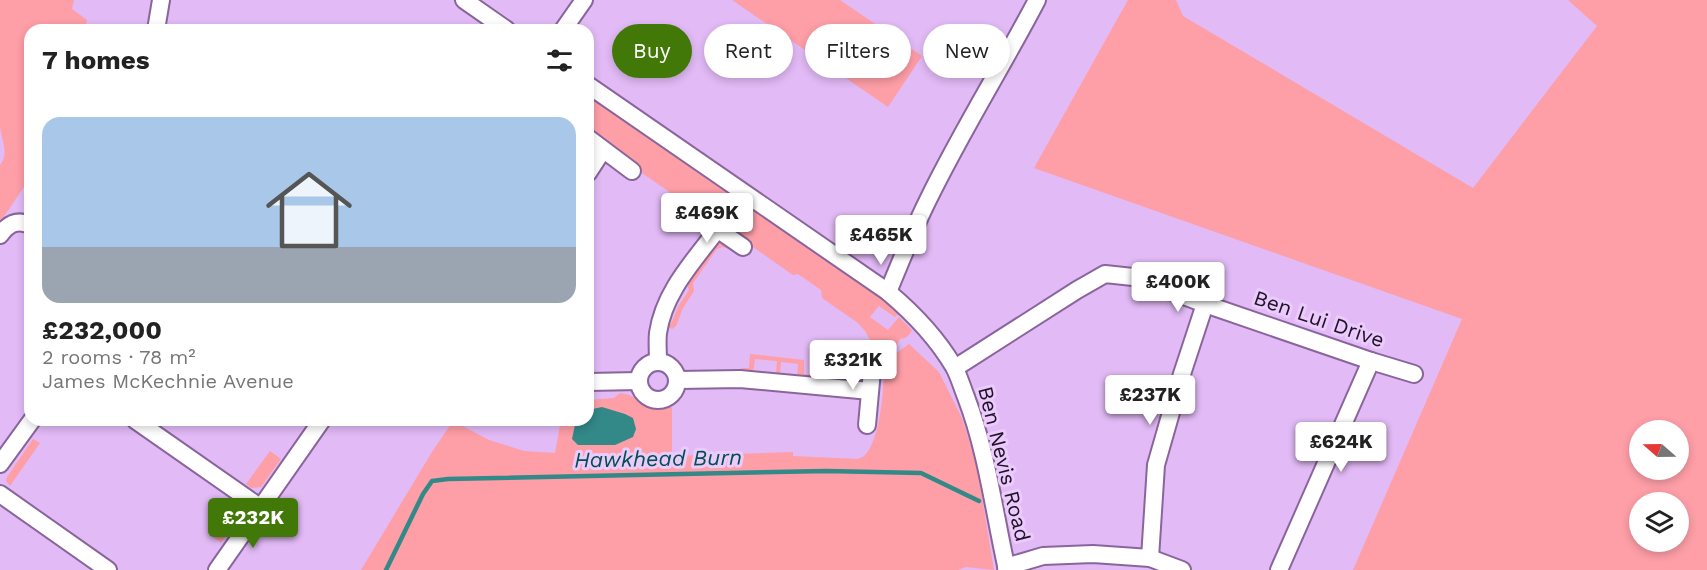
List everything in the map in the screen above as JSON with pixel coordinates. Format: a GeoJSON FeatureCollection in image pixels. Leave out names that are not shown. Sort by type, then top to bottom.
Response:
{"type":"FeatureCollection","features":[{"type":"Feature","properties":{"kind":"street"},"geometry":{"type":"LineString","coordinates":[[157,24],[161,0]]}},
{"type":"Feature","properties":{"kind":"street"},"geometry":{"type":"LineString","coordinates":[[464,0],[498,24]]}},
{"type":"Feature","properties":{"kind":"street"},"geometry":{"type":"LineString","coordinates":[[567,24],[584,0]]}},
{"type":"Feature","properties":{"kind":"street"},"geometry":{"type":"LineString","coordinates":[[888,292],[927,201],[1037,0]]}},
{"type":"Feature","properties":{"kind":"street","name":"Ben Nevis Road"},"geometry":{"type":"LineString","coordinates":[[594,89],[888,292],[924,326],[955,368],[969,406],[980,442],[1007,568]]}},
{"type":"Feature","properties":{"kind":"street"},"geometry":{"type":"LineString","coordinates":[[594,143],[632,171]]}},
{"type":"Feature","properties":{"kind":"street"},"geometry":{"type":"LineString","coordinates":[[594,163],[603,150]]}},
{"type":"Feature","properties":{"kind":"street"},"geometry":{"type":"LineString","coordinates":[[691,211],[742,248]]}},
{"type":"Feature","properties":{"kind":"street"},"geometry":{"type":"LineString","coordinates":[[0,235],[17,221],[24,223]]}},
{"type":"Feature","properties":{"kind":"street"},"geometry":{"type":"LineString","coordinates":[[658,361],[658,334],[673,288],[717,230]]}},
{"type":"Feature","properties":{"kind":"street","name":"Ben Lui Drive"},"geometry":{"type":"LineString","coordinates":[[955,368],[1105,274],[1133,277],[1205,304],[1414,374]]}},
{"type":"Feature","properties":{"kind":"street"},"geometry":{"type":"LineString","coordinates":[[1150,558],[1156,465],[1205,304]]}},
{"type":"Feature","properties":{"kind":"street"},"geometry":{"type":"LineString","coordinates":[[867,424],[873,360]]}},
{"type":"Feature","properties":{"kind":"street"},"geometry":{"type":"LineString","coordinates":[[658,361],[672,367],[678,380],[677,387],[672,394],[659,400],[651,399],[645,394],[640,388],[639,381],[640,373],[645,367],[658,361]]}},
{"type":"Feature","properties":{"kind":"street"},"geometry":{"type":"LineString","coordinates":[[1279,570],[1371,361]]}},
{"type":"Feature","properties":{"kind":"street"},"geometry":{"type":"LineString","coordinates":[[678,380],[740,379],[870,392]]}},
{"type":"Feature","properties":{"kind":"street"},"geometry":{"type":"LineString","coordinates":[[594,382],[639,381]]}},
{"type":"Feature","properties":{"kind":"street"},"geometry":{"type":"LineString","coordinates":[[3,452],[27,426]]}},
{"type":"Feature","properties":{"kind":"street"},"geometry":{"type":"LineString","coordinates":[[144,426],[261,508]]}},
{"type":"Feature","properties":{"kind":"street"},"geometry":{"type":"LineString","coordinates":[[217,570],[318,426]]}},
{"type":"Feature","properties":{"kind":"street"},"geometry":{"type":"LineString","coordinates":[[0,494],[108,570]]}},
{"type":"Feature","properties":{"kind":"street"},"geometry":{"type":"LineString","coordinates":[[1007,568],[1043,556],[1093,554],[1150,558],[1182,570]]}},
{"type":"Feature","properties":{"kind":"shaded area"},"geometry":{"type":"Polygon","coordinates":[[[0,0],[74,0],[72,9],[87,20],[86,24],[24,24],[24,187],[0,220],[0,165],[5,151],[0,126],[0,0]]]}},
{"type":"Feature","properties":{"kind":"shaded area"},"geometry":{"type":"Polygon","coordinates":[[[732,0],[840,0],[875,24],[805,24],[805,50],[793,42],[793,24],[767,24],[732,0]]]}},
{"type":"Feature","properties":{"kind":"shaded area"},"geometry":{"type":"Polygon","coordinates":[[[1128,0],[1176,0],[1183,16],[1473,188],[1597,26],[1568,0],[1707,0],[1707,570],[1353,570],[1462,319],[1034,168],[1128,0]]]}},
{"type":"Feature","properties":{"kind":"shaded area"},"geometry":{"type":"Polygon","coordinates":[[[911,48],[922,56],[911,72],[911,48]]]}},
{"type":"Feature","properties":{"kind":"shaded area"},"geometry":{"type":"Polygon","coordinates":[[[846,78],[907,78],[888,107],[846,78]]]}},
{"type":"Feature","properties":{"kind":"shaded area"},"geometry":{"type":"Polygon","coordinates":[[[594,94],[882,297],[902,314],[901,316],[898,314],[895,317],[879,306],[870,317],[888,330],[899,317],[912,330],[910,334],[900,339],[890,350],[875,349],[858,323],[822,298],[821,290],[798,274],[793,275],[750,245],[751,242],[694,203],[687,204],[639,171],[638,164],[594,133],[594,94]]]}},
{"type":"Feature","properties":{"kind":"shaded area"},"geometry":{"type":"Polygon","coordinates":[[[725,242],[733,246],[732,251],[724,247],[717,249],[693,283],[694,291],[683,308],[676,326],[672,329],[667,326],[672,322],[689,290],[687,283],[714,246],[725,242]]]}},
{"type":"Feature","properties":{"kind":"shaded area"},"geometry":{"type":"Polygon","coordinates":[[[909,344],[939,372],[962,418],[976,461],[994,570],[966,567],[958,570],[361,570],[450,426],[462,426],[489,440],[524,451],[555,453],[560,426],[594,426],[594,400],[614,398],[620,393],[655,409],[672,407],[672,456],[793,452],[793,456],[858,459],[865,455],[871,447],[878,425],[884,368],[878,363],[879,356],[895,354],[909,344]]]}},
{"type":"Feature","properties":{"kind":"shaded area"},"geometry":{"type":"Polygon","coordinates":[[[750,354],[804,360],[804,374],[851,379],[858,374],[861,365],[865,366],[861,379],[857,382],[797,377],[798,364],[781,362],[780,374],[776,373],[777,361],[755,359],[753,372],[743,372],[741,368],[749,368],[750,354]]]}},
{"type":"Feature","properties":{"kind":"shaded area"},"geometry":{"type":"Polygon","coordinates":[[[602,407],[633,418],[636,429],[633,437],[615,445],[578,445],[572,439],[575,426],[594,426],[594,409],[602,407]]]}},
{"type":"Feature","properties":{"kind":"shaded area"},"geometry":{"type":"Polygon","coordinates":[[[33,439],[40,443],[10,486],[6,481],[7,477],[33,439]]]}},
{"type":"Feature","properties":{"kind":"shaded area"},"geometry":{"type":"Polygon","coordinates":[[[270,451],[281,459],[261,487],[251,488],[246,484],[270,451]]]}},
{"type":"Feature","properties":{"kind":"shaded area"},"geometry":{"type":"Polygon","coordinates":[[[233,501],[241,512],[221,543],[210,534],[233,501]]]}},
{"type":"Feature","properties":{"kind":"waterway","name":"Hawkhead Burn"},"geometry":{"type":"LineString","coordinates":[[386,570],[423,494],[432,481],[448,479],[826,471],[921,473],[979,501]]}}]}
